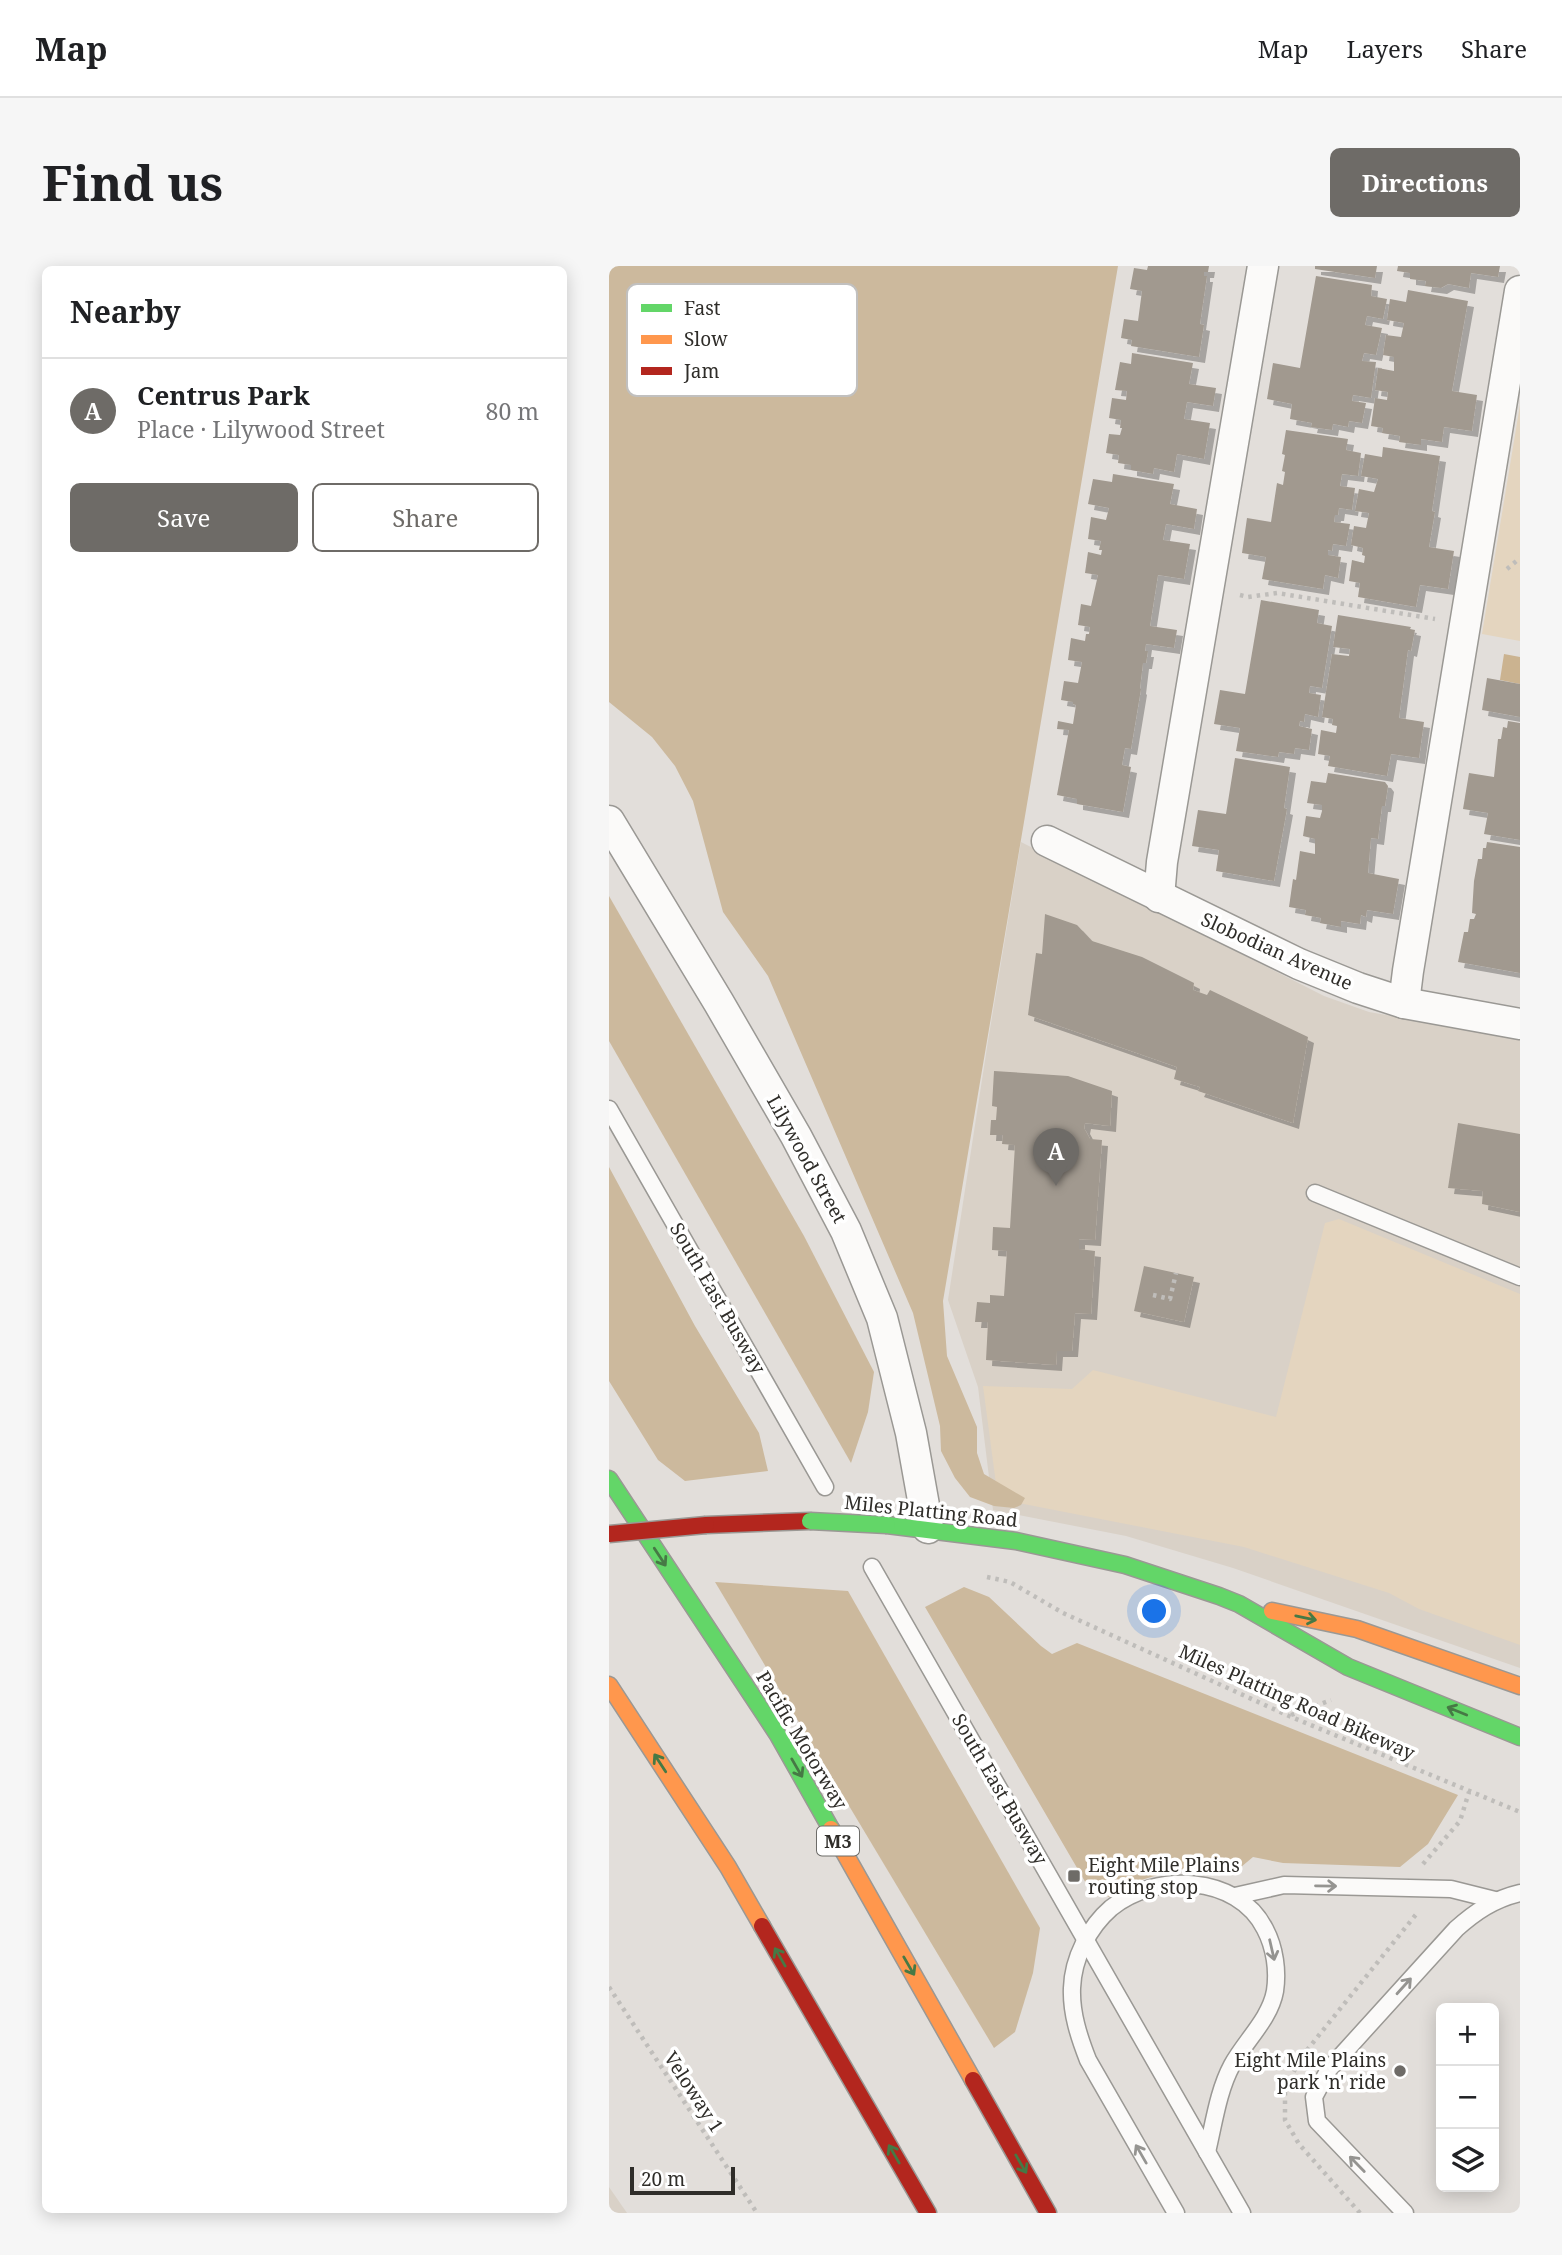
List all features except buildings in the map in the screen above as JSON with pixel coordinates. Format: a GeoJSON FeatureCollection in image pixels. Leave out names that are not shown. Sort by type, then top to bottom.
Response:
{"type":"FeatureCollection","features":[{"type":"Feature","properties":{"kind":"main road","name":"Pacific Motorway"},"geometry":{"type":"LineString","coordinates":[[609,1479],[778,1735],[1048,2213]]}},
{"type":"Feature","properties":{"kind":"main road","name":"Miles Platting Road"},"geometry":{"type":"LineString","coordinates":[[609,1534],[706,1525],[810,1521],[928,1528],[1016,1541],[1125,1565],[1239,1604],[1357,1629],[1520,1686]]}},
{"type":"Feature","properties":{"kind":"main road","name":"Miles Platting Road"},"geometry":{"type":"LineString","coordinates":[[1239,1604],[1347,1667],[1520,1737]]}},
{"type":"Feature","properties":{"kind":"main road"},"geometry":{"type":"LineString","coordinates":[[609,1685],[728,1867],[928,2213]]}},
{"type":"Feature","properties":{"kind":"street"},"geometry":{"type":"LineString","coordinates":[[1159,897],[1162,862],[1263,266]]}},
{"type":"Feature","properties":{"kind":"street"},"geometry":{"type":"LineString","coordinates":[[1404,1003],[1520,291]]}},
{"type":"Feature","properties":{"kind":"street","name":"Lilywood Street"},"geometry":{"type":"LineString","coordinates":[[609,821],[775,1100],[846,1231],[882,1318],[911,1433],[928,1528]]}},
{"type":"Feature","properties":{"kind":"street","name":"Slobodian Avenue"},"geometry":{"type":"LineString","coordinates":[[1047,841],[1299,964],[1358,988],[1404,1003],[1520,1024]]}},
{"type":"Feature","properties":{"kind":"lane","name":"South East Busway"},"geometry":{"type":"LineString","coordinates":[[609,1109],[825,1487]]}},
{"type":"Feature","properties":{"kind":"lane"},"geometry":{"type":"LineString","coordinates":[[1314,1193],[1520,1277]]}},
{"type":"Feature","properties":{"kind":"lane","name":"South East Busway"},"geometry":{"type":"LineString","coordinates":[[872,1567],[1242,2213]]}},
{"type":"Feature","properties":{"kind":"lane"},"geometry":{"type":"LineString","coordinates":[[1176,2213],[1095,2075],[1078,2035],[1072,1986],[1076,1962],[1087,1939],[1112,1907],[1150,1889],[1173,1884],[1192,1883],[1217,1888],[1235,1896],[1261,1921],[1270,1938],[1275,1957],[1275,1993],[1268,2012],[1223,2083],[1207,2152]]}},
{"type":"Feature","properties":{"kind":"lane"},"geometry":{"type":"LineString","coordinates":[[1235,1896],[1284,1885],[1451,1889],[1496,1900]]}},
{"type":"Feature","properties":{"kind":"lane"},"geometry":{"type":"LineString","coordinates":[[1405,2213],[1317,2121],[1314,2097],[1329,2069],[1456,1929],[1473,1914],[1496,1900],[1520,1893]]}},
{"type":"Feature","properties":{"kind":"path"},"geometry":{"type":"LineString","coordinates":[[1208,590],[1248,597],[1277,593],[1451,621],[1470,605]]}},
{"type":"Feature","properties":{"kind":"path"},"geometry":{"type":"LineString","coordinates":[[1153,1295],[1170,1299],[1176,1273]]}},
{"type":"Feature","properties":{"kind":"path","name":"Miles Platting Road Bikeway"},"geometry":{"type":"LineString","coordinates":[[984,1577],[1010,1582],[1063,1613],[1289,1716],[1520,1812]]}},
{"type":"Feature","properties":{"kind":"path"},"geometry":{"type":"LineString","coordinates":[[1289,1716],[1335,1698]]}},
{"type":"Feature","properties":{"kind":"path"},"geometry":{"type":"LineString","coordinates":[[1423,1865],[1460,1821],[1469,1792]]}},
{"type":"Feature","properties":{"kind":"path","name":"Veloway 1"},"geometry":{"type":"LineString","coordinates":[[609,1987],[757,2213]]}},
{"type":"Feature","properties":{"kind":"shaded area"},"geometry":{"type":"Polygon","coordinates":[[[609,266],[1118,266],[943,1301],[947,1356],[977,1427],[977,1453],[984,1474],[1025,1498],[1021,1505],[1014,1508],[994,1506],[970,1497],[955,1478],[941,1451],[940,1426],[913,1313],[768,976],[723,912],[693,801],[675,766],[652,737],[609,702],[609,266]]]}},
{"type":"Feature","properties":{"kind":"shaded area"},"geometry":{"type":"Polygon","coordinates":[[[1520,405],[1520,641],[1482,634],[1520,405]]]}},
{"type":"Feature","properties":{"kind":"shaded area"},"geometry":{"type":"Polygon","coordinates":[[[1504,654],[1520,657],[1520,684],[1500,680],[1504,654]]]}},
{"type":"Feature","properties":{"kind":"shaded area"},"geometry":{"type":"Polygon","coordinates":[[[1021,842],[1324,996],[1369,1012],[1520,1038],[1520,1668],[1233,1568],[1126,1536],[993,1510],[978,1387],[948,1300],[1021,842]]]}},
{"type":"Feature","properties":{"kind":"shaded area"},"geometry":{"type":"Polygon","coordinates":[[[609,896],[804,1236],[874,1372],[868,1412],[851,1463],[609,1041],[609,896]]]}},
{"type":"Feature","properties":{"kind":"shaded area"},"geometry":{"type":"Polygon","coordinates":[[[609,1167],[695,1326],[759,1433],[768,1471],[685,1481],[658,1460],[609,1381],[609,1167]]]}},
{"type":"Feature","properties":{"kind":"shaded area"},"geometry":{"type":"Polygon","coordinates":[[[1339,1219],[1520,1294],[1520,1645],[1419,1609],[1389,1593],[1244,1547],[998,1499],[983,1386],[1072,1389],[1093,1370],[1276,1417],[1325,1223],[1339,1219]]]}},
{"type":"Feature","properties":{"kind":"shaded area"},"geometry":{"type":"Polygon","coordinates":[[[715,1582],[848,1591],[1040,1928],[1033,1973],[1015,2032],[994,2048],[715,1582]]]}},
{"type":"Feature","properties":{"kind":"shaded area"},"geometry":{"type":"Polygon","coordinates":[[[964,1587],[989,1597],[1052,1654],[1077,1643],[1458,1795],[1428,1844],[1400,1867],[1283,1863],[1253,1857],[1241,1867],[1174,1870],[1138,1881],[1109,1897],[1087,1885],[925,1607],[964,1587]]]}},
{"type":"Feature","properties":{"kind":"shaded area"},"geometry":{"type":"Polygon","coordinates":[[[609,2187],[627,2213],[609,2213],[609,2187]]]}},
{"type":"Feature","properties":{"kind":"traffic: fast"},"geometry":{"type":"LineString","coordinates":[[609,1479],[778,1735],[831,1829]]}},
{"type":"Feature","properties":{"kind":"traffic: fast"},"geometry":{"type":"LineString","coordinates":[[810,1521],[887,1525]]}},
{"type":"Feature","properties":{"kind":"traffic: fast"},"geometry":{"type":"LineString","coordinates":[[887,1525],[1016,1541],[1125,1565],[1219,1596],[1239,1604],[1348,1667],[1520,1737]]}},
{"type":"Feature","properties":{"kind":"traffic: slow"},"geometry":{"type":"LineString","coordinates":[[1272,1611],[1357,1629],[1520,1686]]}},
{"type":"Feature","properties":{"kind":"traffic: slow"},"geometry":{"type":"LineString","coordinates":[[609,1685],[728,1867],[762,1926]]}},
{"type":"Feature","properties":{"kind":"traffic: slow"},"geometry":{"type":"LineString","coordinates":[[831,1829],[973,2080]]}},
{"type":"Feature","properties":{"kind":"traffic: jam"},"geometry":{"type":"LineString","coordinates":[[706,1525],[810,1521]]}},
{"type":"Feature","properties":{"kind":"traffic: jam"},"geometry":{"type":"LineString","coordinates":[[609,1534],[706,1525]]}},
{"type":"Feature","properties":{"kind":"traffic: jam"},"geometry":{"type":"LineString","coordinates":[[762,1926],[928,2213]]}},
{"type":"Feature","properties":{"kind":"traffic: jam"},"geometry":{"type":"LineString","coordinates":[[973,2080],[1048,2213]]}},
{"type":"Feature","properties":{"kind":"place","name":"Centrus Park"},"geometry":{"type":"Point","coordinates":[1056,1186]}},
{"type":"Feature","properties":{"kind":"place","name":"Eight Mile Plains routing stop"},"geometry":{"type":"Point","coordinates":[1074,1876]}},
{"type":"Feature","properties":{"kind":"place","name":"Eight Mile Plains park 'n' ride"},"geometry":{"type":"Point","coordinates":[1400,2071]}}]}
